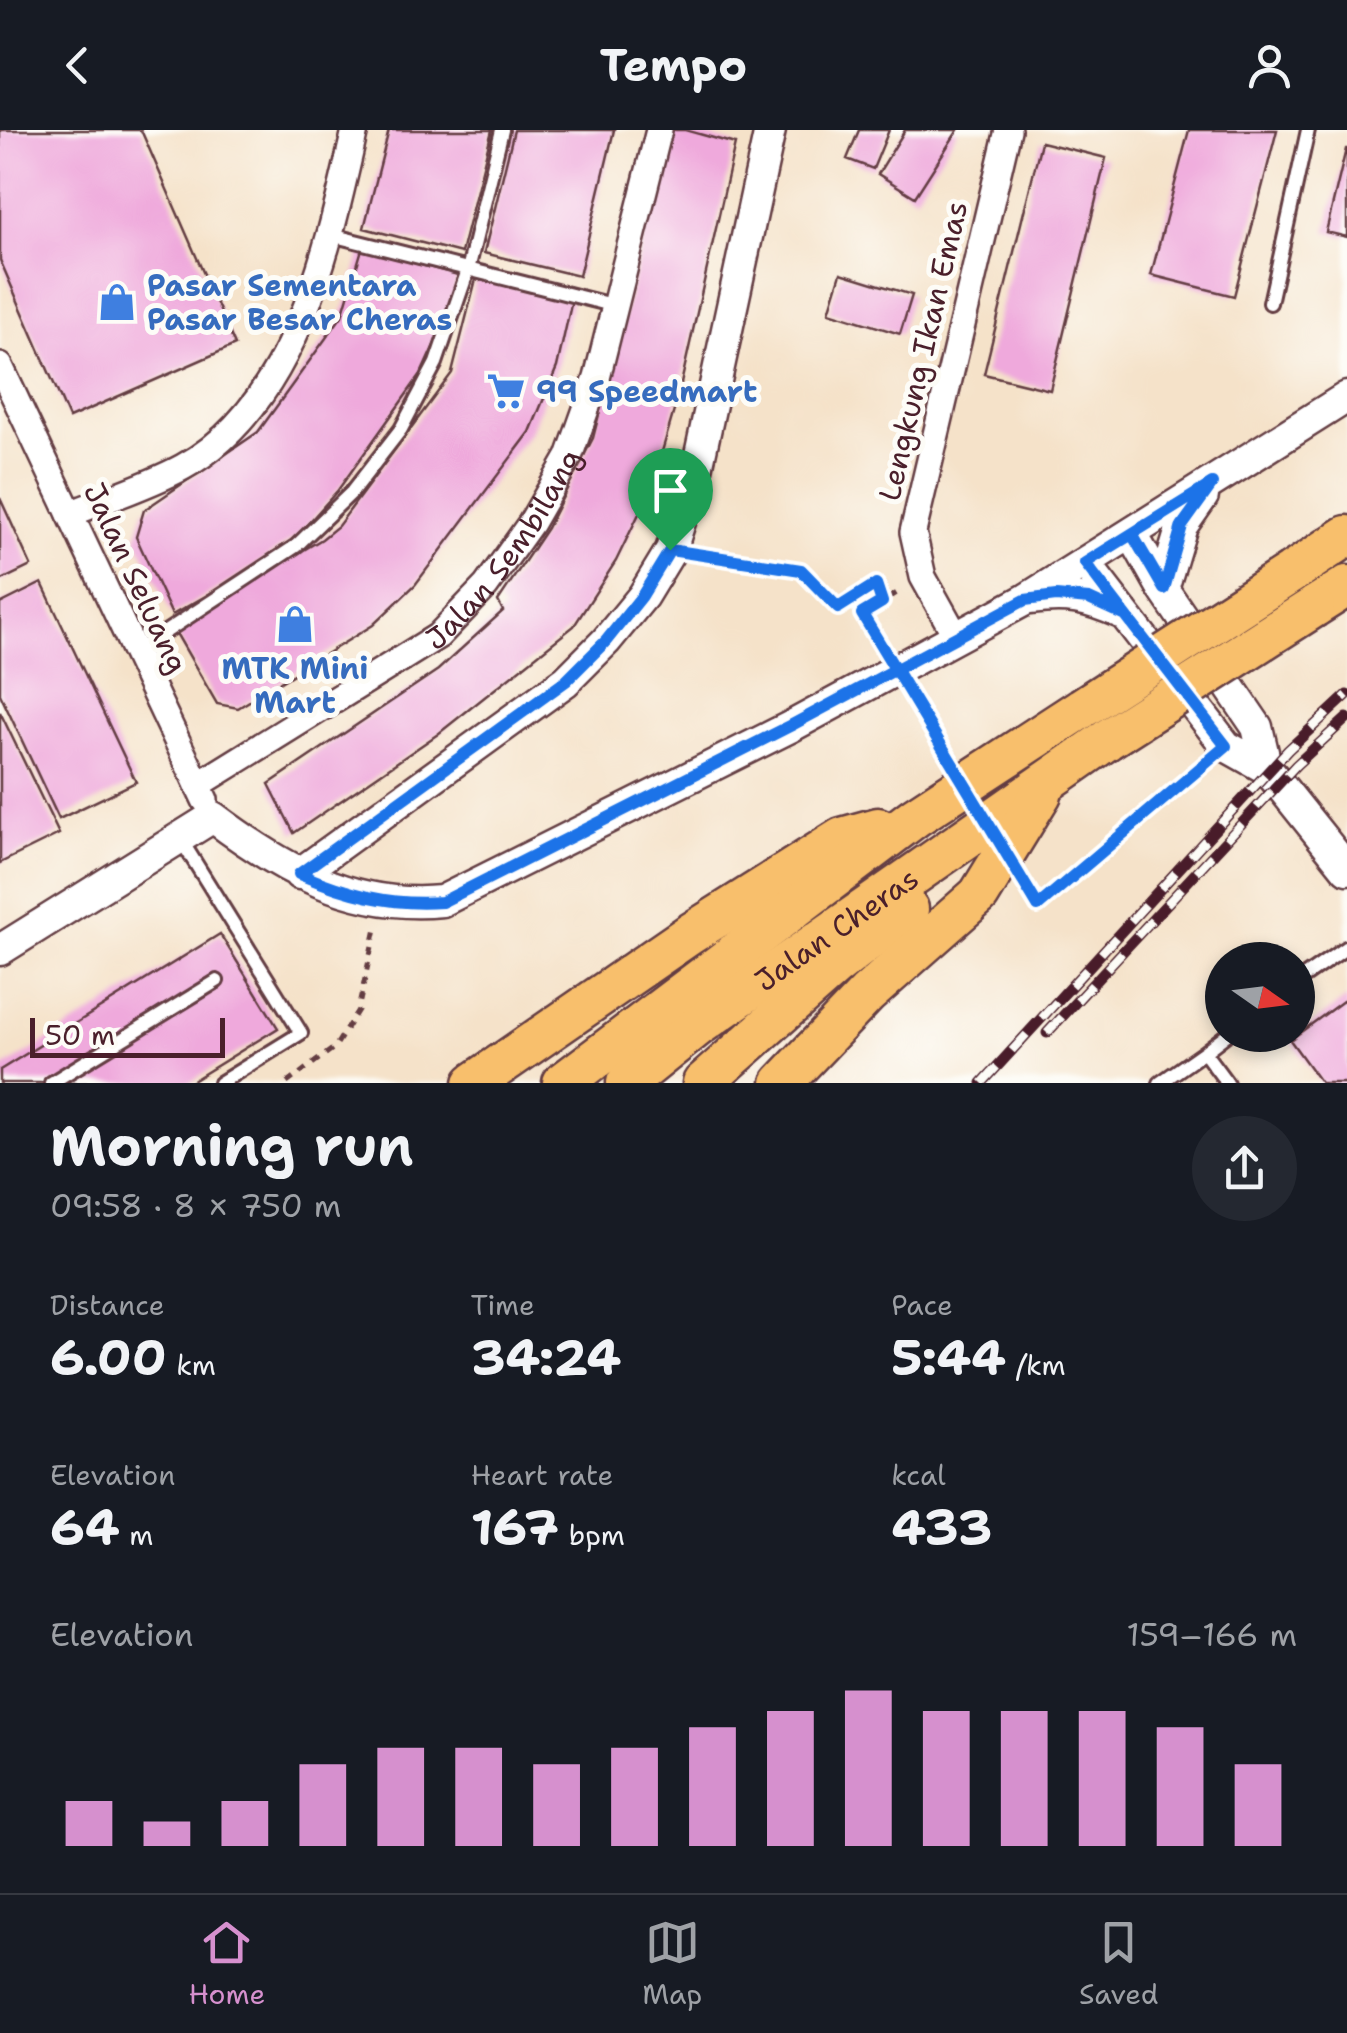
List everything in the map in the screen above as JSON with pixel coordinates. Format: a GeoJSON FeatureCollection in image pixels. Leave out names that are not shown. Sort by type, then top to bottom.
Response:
{"type":"FeatureCollection","features":[{"type":"Feature","properties":{"kind":"highway"},"geometry":{"type":"LineString","coordinates":[[474,1083],[690,934],[842,838],[915,817],[1347,536]]}},
{"type":"Feature","properties":{"kind":"highway"},"geometry":{"type":"LineString","coordinates":[[703,1083],[834,968],[955,872],[1051,778],[1330,597]]}},
{"type":"Feature","properties":{"kind":"highway"},"geometry":{"type":"LineString","coordinates":[[782,1083],[867,994],[979,895],[1051,778]]}},
{"type":"Feature","properties":{"kind":"highway","name":"Jalan Cheras"},"geometry":{"type":"LineString","coordinates":[[627,1083],[699,1025],[1051,778]]}},
{"type":"Feature","properties":{"kind":"highway","name":"Jalan Cheras"},"geometry":{"type":"LineString","coordinates":[[563,1083],[915,817]]}},
{"type":"Feature","properties":{"kind":"street"},"geometry":{"type":"LineString","coordinates":[[70,514],[184,467],[221,438],[250,408],[304,314],[331,235],[355,130]]}},
{"type":"Feature","properties":{"kind":"street","name":"Jalan Sembilang"},"geometry":{"type":"LineString","coordinates":[[198,785],[438,636],[486,586],[531,523],[569,457],[598,378],[659,130]]}},
{"type":"Feature","properties":{"kind":"street","name":"Lengkung Ikan Emas"},"geometry":{"type":"LineString","coordinates":[[957,638],[923,577],[913,532],[1008,130]]}},
{"type":"Feature","properties":{"kind":"street"},"geometry":{"type":"LineString","coordinates":[[299,874],[566,681],[606,641],[642,596],[670,550],[697,469],[767,131]]}},
{"type":"Feature","properties":{"kind":"street","name":"Jalan Seluang"},"geometry":{"type":"LineString","coordinates":[[0,366],[213,817]]}},
{"type":"Feature","properties":{"kind":"street"},"geometry":{"type":"LineString","coordinates":[[0,950],[213,817],[276,862],[340,892],[410,904],[442,902],[790,726],[1025,600],[1347,396]]}},
{"type":"Feature","properties":{"kind":"street"},"geometry":{"type":"LineString","coordinates":[[1164,589],[1182,526],[1212,484]]}},
{"type":"Feature","properties":{"kind":"street"},"geometry":{"type":"LineString","coordinates":[[1132,534],[1256,727],[1266,768]]}},
{"type":"Feature","properties":{"kind":"street"},"geometry":{"type":"LineString","coordinates":[[1085,563],[1226,746],[1266,768],[1347,870]]}},
{"type":"Feature","properties":{"kind":"street"},"geometry":{"type":"LineString","coordinates":[[1025,600],[1056,596],[1089,599],[1124,615]]}},
{"type":"Feature","properties":{"kind":"lane"},"geometry":{"type":"LineString","coordinates":[[135,652],[296,546],[352,492],[401,429],[436,363],[468,270],[502,130]]}},
{"type":"Feature","properties":{"kind":"lane"},"geometry":{"type":"LineString","coordinates":[[1270,303],[1308,130]]}},
{"type":"Feature","properties":{"kind":"lane"},"geometry":{"type":"LineString","coordinates":[[331,235],[616,306]]}},
{"type":"Feature","properties":{"kind":"lane"},"geometry":{"type":"LineString","coordinates":[[179,838],[301,1034],[220,1083]]}},
{"type":"Feature","properties":{"kind":"lane"},"geometry":{"type":"LineString","coordinates":[[1315,969],[1347,947]]}},
{"type":"Feature","properties":{"kind":"lane"},"geometry":{"type":"LineString","coordinates":[[51,1083],[217,981]]}},
{"type":"Feature","properties":{"kind":"lane"},"geometry":{"type":"LineString","coordinates":[[1160,1083],[1204,1052],[1227,1083]]}},
{"type":"Feature","properties":{"kind":"path"},"geometry":{"type":"LineString","coordinates":[[670,550],[801,570],[838,608],[876,584],[882,602],[862,614],[1038,906],[1226,746]]}},
{"type":"Feature","properties":{"kind":"path"},"geometry":{"type":"LineString","coordinates":[[287,1083],[335,1047],[358,1010],[382,901]]}},
{"type":"Feature","properties":{"kind":"building","name":"Pasar Sementara Pasar Besar Cheras"},"geometry":{"type":"Polygon","coordinates":[[[0,130],[141,130],[235,345],[69,418],[0,260],[0,130]]]}},
{"type":"Feature","properties":{"kind":"building"},"geometry":{"type":"Polygon","coordinates":[[[389,130],[492,130],[461,253],[364,228],[389,130]]]}},
{"type":"Feature","properties":{"kind":"building"},"geometry":{"type":"Polygon","coordinates":[[[514,130],[614,130],[579,276],[484,253],[514,130]]]}},
{"type":"Feature","properties":{"kind":"building"},"geometry":{"type":"Polygon","coordinates":[[[671,130],[735,144],[678,397],[651,489],[616,561],[574,626],[438,734],[294,833],[269,784],[438,670],[503,611],[498,601],[547,528],[593,438],[671,130]]]}},
{"type":"Feature","properties":{"kind":"building"},"geometry":{"type":"Polygon","coordinates":[[[859,130],[889,130],[873,169],[847,159],[859,130]]]}},
{"type":"Feature","properties":{"kind":"building"},"geometry":{"type":"Polygon","coordinates":[[[905,130],[958,130],[915,197],[878,174],[905,130]]]}},
{"type":"Feature","properties":{"kind":"building"},"geometry":{"type":"Polygon","coordinates":[[[1189,130],[1277,130],[1234,296],[1151,275],[1189,130]]]}},
{"type":"Feature","properties":{"kind":"building"},"geometry":{"type":"Polygon","coordinates":[[[1041,142],[1106,158],[1050,390],[984,374],[1041,142]]]}},
{"type":"Feature","properties":{"kind":"building"},"geometry":{"type":"Polygon","coordinates":[[[1347,149],[1347,237],[1326,232],[1347,149]]]}},
{"type":"Feature","properties":{"kind":"building"},"geometry":{"type":"Polygon","coordinates":[[[362,249],[458,275],[445,321],[421,374],[338,490],[295,538],[232,581],[172,615],[136,537],[144,510],[258,432],[342,316],[362,249]]]}},
{"type":"Feature","properties":{"kind":"building"},"geometry":{"type":"Polygon","coordinates":[[[841,273],[912,295],[900,334],[829,312],[841,273]]]}},
{"type":"Feature","properties":{"kind":"building"},"geometry":{"type":"Polygon","coordinates":[[[476,279],[572,300],[557,367],[530,432],[415,585],[373,625],[238,708],[217,704],[173,628],[338,526],[452,373],[476,279]]]}},
{"type":"Feature","properties":{"kind":"building"},"geometry":{"type":"Polygon","coordinates":[[[0,498],[31,566],[0,581],[0,498]]]}},
{"type":"Feature","properties":{"kind":"building"},"geometry":{"type":"Polygon","coordinates":[[[42,583],[136,782],[59,819],[0,694],[0,604],[42,583]]]}},
{"type":"Feature","properties":{"kind":"building"},"geometry":{"type":"Polygon","coordinates":[[[0,712],[59,834],[0,863],[0,712]]]}},
{"type":"Feature","properties":{"kind":"building"},"geometry":{"type":"Polygon","coordinates":[[[220,934],[278,1028],[189,1083],[0,1083],[0,1070],[220,934]]]}},
{"type":"Feature","properties":{"kind":"building"},"geometry":{"type":"Polygon","coordinates":[[[1347,998],[1347,1083],[1321,1083],[1299,1052],[1315,1052],[1315,1022],[1347,998]]]}},
{"type":"Feature","properties":{"kind":"railway"},"geometry":{"type":"LineString","coordinates":[[982,1083],[1288,750],[1347,695]]}},
{"type":"Feature","properties":{"kind":"railway"},"geometry":{"type":"LineString","coordinates":[[1047,1033],[1296,765],[1347,718]]}},
{"type":"Feature","properties":{"kind":"place","name":"Pasar Sementara Pasar Besar Cheras"},"geometry":{"type":"Point","coordinates":[117,302]}},
{"type":"Feature","properties":{"kind":"place","name":"99 Speedmart"},"geometry":{"type":"Point","coordinates":[506,391]}},
{"type":"Feature","properties":{"kind":"place","name":"MTK Mini Mart"},"geometry":{"type":"Point","coordinates":[295,624]}},
{"type":"Feature","properties":{"kind":"route"},"geometry":{"type":"LineString","coordinates":[[670,550],[642,596],[606,641],[566,681],[299,874],[340,892],[382,901],[442,902],[790,726],[873,682],[957,638],[1025,600],[1056,596],[1089,599],[1124,615],[1085,563],[1132,534],[1164,589],[1182,526],[1212,484],[1085,563],[1226,746],[1038,906],[920,712],[862,614],[882,602],[876,584],[838,608],[801,570],[670,550]]}}]}
